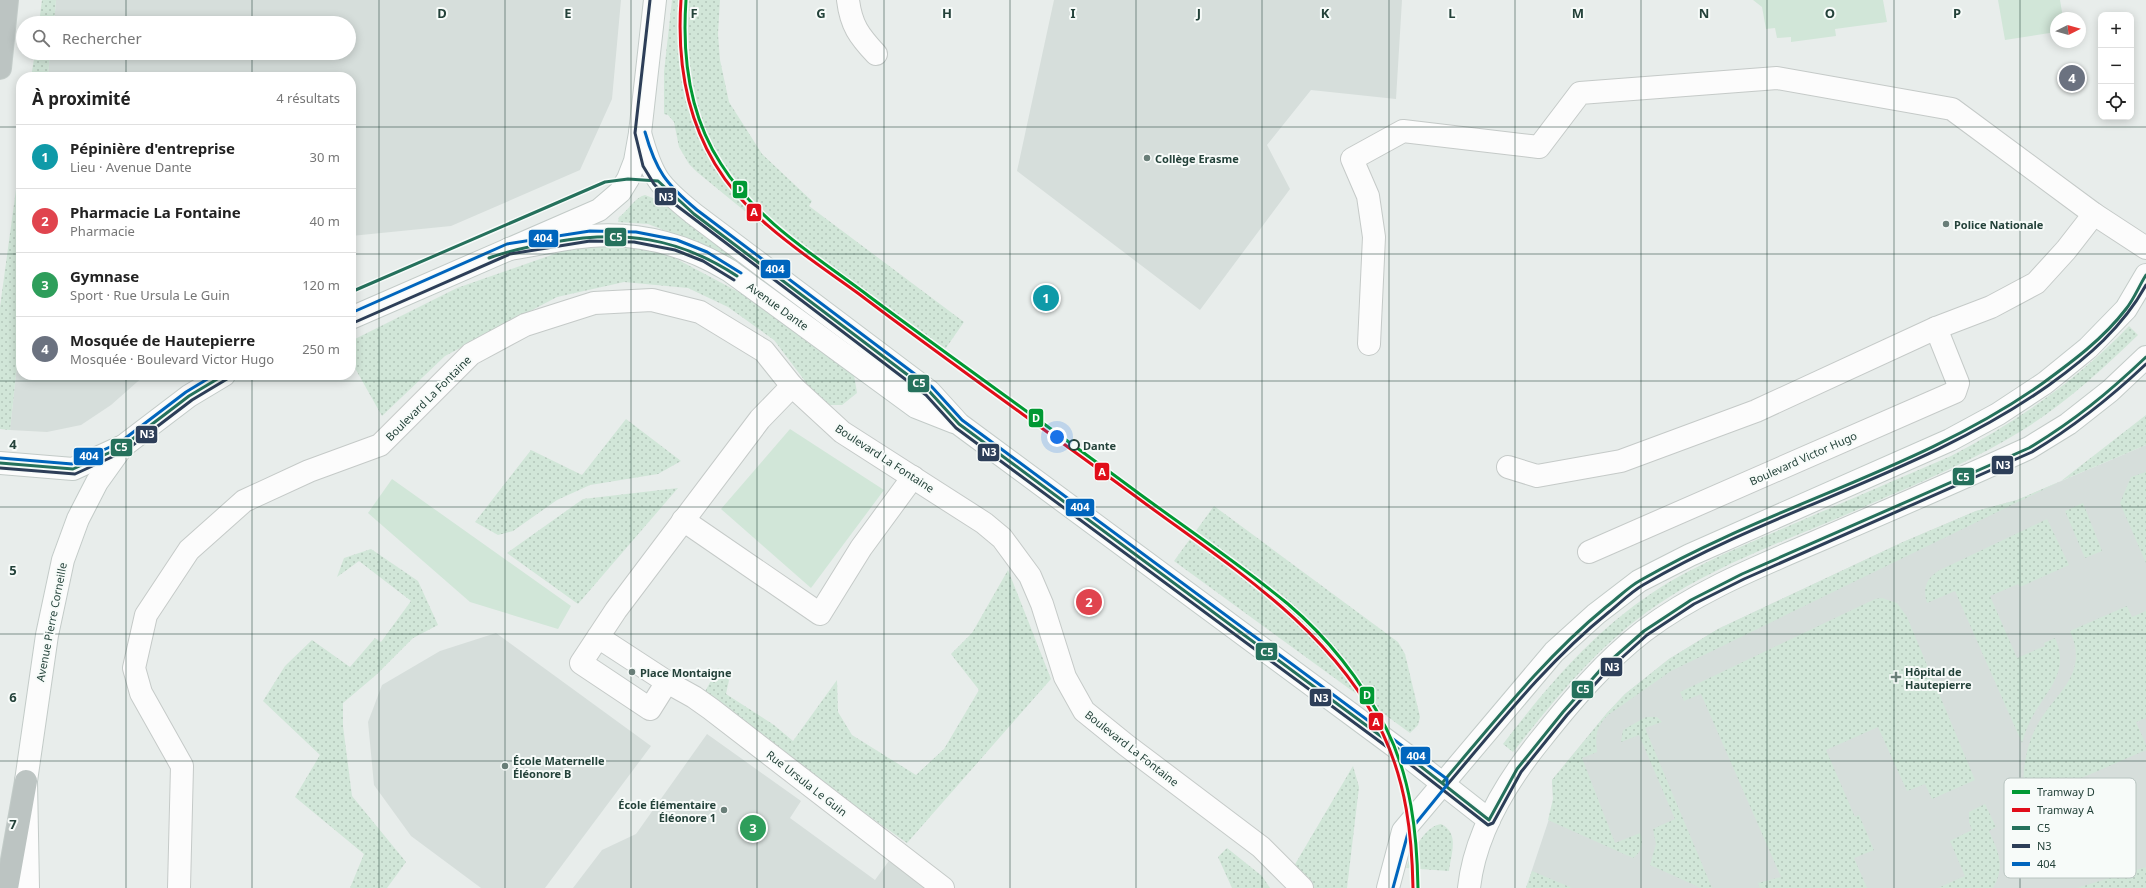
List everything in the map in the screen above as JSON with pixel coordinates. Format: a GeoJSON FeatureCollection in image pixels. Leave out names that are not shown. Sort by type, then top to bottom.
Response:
{"type":"FeatureCollection","features":[{"type":"Feature","properties":{"kind":"highway"},"geometry":{"type":"LineString","coordinates":[[0,68],[7,0]]}},
{"type":"Feature","properties":{"kind":"highway"},"geometry":{"type":"LineString","coordinates":[[7,888],[26,781]]}},
{"type":"Feature","properties":{"kind":"street"},"geometry":{"type":"LineString","coordinates":[[356,316],[599,210],[620,192],[628,179],[635,161],[640,133],[655,0]]}},
{"type":"Feature","properties":{"kind":"street"},"geometry":{"type":"LineString","coordinates":[[848,0],[850,17],[860,36],[876,54]]}},
{"type":"Feature","properties":{"kind":"street"},"geometry":{"type":"LineString","coordinates":[[1369,344],[1374,236],[1368,196],[1352,159],[1403,131],[1539,147],[1580,93],[1777,78],[1952,110],[2094,214],[2146,248]]}},
{"type":"Feature","properties":{"kind":"street","name":"Avenue Dante"},"geometry":{"type":"LineString","coordinates":[[640,133],[648,164],[658,181],[672,196],[929,390],[959,424],[1443,782],[1489,820]]}},
{"type":"Feature","properties":{"kind":"street"},"geometry":{"type":"LineString","coordinates":[[1508,467],[1537,476],[1620,461],[1756,411],[1936,328],[1991,307],[2036,283],[2094,214]]}},
{"type":"Feature","properties":{"kind":"street","name":"Avenue Dante"},"geometry":{"type":"LineString","coordinates":[[510,249],[590,236],[635,237],[676,245],[705,256],[730,271],[916,407],[959,424]]}},
{"type":"Feature","properties":{"kind":"street"},"geometry":{"type":"LineString","coordinates":[[1388,888],[1403,830],[1554,652],[1596,614],[1639,581],[1732,535],[1950,440],[1998,414],[2045,383],[2088,348],[2126,309],[2146,274]]}},
{"type":"Feature","properties":{"kind":"street","name":"Boulevard La Fontaine"},"geometry":{"type":"LineString","coordinates":[[179,888],[182,766],[141,693],[134,668],[146,615],[189,550],[244,501],[309,471],[380,445],[471,354],[525,325],[594,303],[652,300],[700,312],[764,351],[792,386],[842,432],[984,523],[1002,538],[1030,576],[1042,604],[1065,677],[1084,711],[1178,785],[1261,847],[1302,888]]}},
{"type":"Feature","properties":{"kind":"street","name":"Boulevard Victor Hugo"},"geometry":{"type":"LineString","coordinates":[[1589,552],[1955,392],[1958,383],[1936,328]]}},
{"type":"Feature","properties":{"kind":"street"},"geometry":{"type":"LineString","coordinates":[[1469,888],[1479,844],[1489,820],[1517,769],[1562,712],[1602,668],[1644,631],[1691,600],[1742,574],[2029,448],[2068,424],[2110,391],[2146,357]]}},
{"type":"Feature","properties":{"kind":"street","name":"Avenue Pierre Corneille"},"geometry":{"type":"LineString","coordinates":[[28,888],[26,781],[47,635],[62,560],[78,519],[97,482],[122,447],[189,396],[216,380]]}},
{"type":"Feature","properties":{"kind":"street"},"geometry":{"type":"LineString","coordinates":[[598,637],[667,682],[650,708],[581,663],[598,637],[616,610],[683,520],[760,419],[792,386]]}},
{"type":"Feature","properties":{"kind":"street"},"geometry":{"type":"LineString","coordinates":[[0,463],[73,470],[122,447]]}},
{"type":"Feature","properties":{"kind":"street"},"geometry":{"type":"LineString","coordinates":[[683,520],[820,614],[861,548],[913,477]]}},
{"type":"Feature","properties":{"kind":"street","name":"Rue Ursula Le Guin"},"geometry":{"type":"LineString","coordinates":[[667,682],[711,708],[943,888]]}},
{"type":"Feature","properties":{"kind":"shaded area"},"geometry":{"type":"Polygon","coordinates":[[[56,0],[621,0],[612,99],[580,170],[451,226],[356,236],[356,72],[48,72],[49,60],[356,60],[356,16],[55,16],[56,0]]]}},
{"type":"Feature","properties":{"kind":"shaded area","name":"Collège Erasme"},"geometry":{"type":"Polygon","coordinates":[[[1054,0],[1402,0],[1396,99],[1311,90],[1267,145],[1290,189],[1200,310],[1017,171],[1054,0]]]}},
{"type":"Feature","properties":{"kind":"shaded area"},"geometry":{"type":"Polygon","coordinates":[[[16,375],[16,380],[139,380],[111,405],[81,425],[47,432],[10,430],[16,375]]]}},
{"type":"Feature","properties":{"kind":"shaded area","name":"Hôpital de Hautepierre"},"geometry":{"type":"Polygon","coordinates":[[[2146,445],[2146,888],[1526,888],[1551,813],[1553,799],[1552,780],[1607,713],[1625,694],[1669,659],[1718,629],[1903,542],[1976,511],[2017,500],[2146,445]]]}},
{"type":"Feature","properties":{"kind":"shaded area","name":"École Maternelle Éléonore B"},"geometry":{"type":"Polygon","coordinates":[[[496,633],[651,746],[545,888],[481,888],[411,836],[374,785],[368,722],[382,685],[440,651],[496,633]]]}},
{"type":"Feature","properties":{"kind":"shaded area","name":"École Élémentaire Éléonore 1"},"geometry":{"type":"Polygon","coordinates":[[[707,734],[801,801],[790,818],[875,880],[891,858],[930,888],[573,888],[602,850],[636,834],[707,734]]]}},
{"type":"Feature","properties":{"kind":"green space"},"geometry":{"type":"Polygon","coordinates":[[[42,0],[56,0],[55,16],[40,16],[42,0]]]}},
{"type":"Feature","properties":{"kind":"green space"},"geometry":{"type":"Polygon","coordinates":[[[672,0],[720,0],[718,34],[720,60],[729,102],[762,154],[812,201],[809,206],[964,322],[941,355],[763,226],[689,164],[679,147],[674,122],[668,115],[664,114],[664,72],[672,0]]]}},
{"type":"Feature","properties":{"kind":"green space"},"geometry":{"type":"Polygon","coordinates":[[[1753,0],[1883,0],[1887,22],[1835,29],[1836,36],[1791,42],[1791,37],[1777,38],[1775,28],[1766,29],[1762,7],[1753,0]]]}},
{"type":"Feature","properties":{"kind":"green space"},"geometry":{"type":"Polygon","coordinates":[[[1998,0],[2060,0],[2062,12],[2050,12],[2050,33],[2005,40],[1998,0]]]}},
{"type":"Feature","properties":{"kind":"green space"},"geometry":{"type":"Polygon","coordinates":[[[34,60],[49,60],[48,72],[32,72],[34,60]]]}},
{"type":"Feature","properties":{"kind":"green space"},"geometry":{"type":"Polygon","coordinates":[[[16,190],[16,375],[10,430],[0,429],[0,307],[16,190]]]}},
{"type":"Feature","properties":{"kind":"green space"},"geometry":{"type":"Polygon","coordinates":[[[645,195],[668,204],[917,388],[911,396],[692,241],[648,224],[618,222],[619,217],[638,198],[645,195]]]}},
{"type":"Feature","properties":{"kind":"green space"},"geometry":{"type":"Polygon","coordinates":[[[583,244],[656,248],[778,313],[854,375],[857,393],[842,405],[827,405],[817,397],[774,340],[728,307],[688,288],[624,282],[557,297],[445,356],[382,416],[356,370],[356,338],[457,288],[583,244]]]}},
{"type":"Feature","properties":{"kind":"green space"},"geometry":{"type":"Polygon","coordinates":[[[2129,326],[2138,335],[2085,384],[2026,428],[1988,450],[1928,479],[1734,562],[1707,575],[1657,605],[1636,620],[1597,654],[1562,692],[1513,752],[1503,744],[1536,702],[1571,662],[1609,626],[1652,593],[1679,576],[1726,553],[1951,456],[1975,443],[2023,414],[2067,382],[2109,346],[2129,326]]]}},
{"type":"Feature","properties":{"kind":"green space"},"geometry":{"type":"Polygon","coordinates":[[[2146,415],[2146,445],[2061,481],[2146,415]]]}},
{"type":"Feature","properties":{"kind":"green space"},"geometry":{"type":"Polygon","coordinates":[[[626,419],[681,461],[658,474],[590,485],[557,500],[513,531],[498,535],[475,522],[531,450],[582,475],[626,419]]]}},
{"type":"Feature","properties":{"kind":"green space"},"geometry":{"type":"Polygon","coordinates":[[[790,429],[884,490],[811,588],[721,509],[790,429]]]}},
{"type":"Feature","properties":{"kind":"green space"},"geometry":{"type":"Polygon","coordinates":[[[2146,472],[2146,563],[2120,503],[2131,477],[2146,472]]]}},
{"type":"Feature","properties":{"kind":"green space"},"geometry":{"type":"Polygon","coordinates":[[[392,479],[571,606],[558,629],[470,602],[368,513],[392,479]]]}},
{"type":"Feature","properties":{"kind":"green space"},"geometry":{"type":"Polygon","coordinates":[[[2061,481],[1671,671],[1608,715],[1597,732],[1597,752],[1582,758],[1615,843],[1640,833],[1642,844],[1640,850],[1633,858],[1548,820],[1553,799],[1552,780],[1607,713],[1625,694],[1669,659],[1718,629],[1903,542],[1976,511],[2017,500],[2061,481]]]}},
{"type":"Feature","properties":{"kind":"green space"},"geometry":{"type":"Polygon","coordinates":[[[678,488],[578,604],[507,553],[583,499],[678,488]]]}},
{"type":"Feature","properties":{"kind":"green space"},"geometry":{"type":"Polygon","coordinates":[[[2083,503],[2102,551],[2085,558],[2065,511],[2083,503]]]}},
{"type":"Feature","properties":{"kind":"green space"},"geometry":{"type":"Polygon","coordinates":[[[1214,506],[1398,642],[1405,654],[1420,717],[1418,725],[1410,733],[1174,561],[1214,506]]]}},
{"type":"Feature","properties":{"kind":"green space"},"geometry":{"type":"Polygon","coordinates":[[[2047,519],[2069,565],[2020,587],[2018,584],[1990,596],[2017,658],[2045,646],[2044,643],[2055,638],[2059,649],[2060,659],[2056,677],[2035,712],[2022,743],[1955,591],[1927,603],[1925,589],[1930,578],[1938,571],[2047,519]]]}},
{"type":"Feature","properties":{"kind":"green space"},"geometry":{"type":"Polygon","coordinates":[[[371,549],[418,581],[438,625],[413,638],[376,675],[343,703],[343,726],[352,796],[406,862],[387,888],[350,888],[364,854],[295,797],[320,755],[263,701],[285,666],[312,640],[350,667],[375,638],[381,642],[411,601],[359,561],[337,577],[344,558],[371,549]]]}},
{"type":"Feature","properties":{"kind":"green space"},"geometry":{"type":"Polygon","coordinates":[[[1008,570],[1051,679],[907,843],[702,697],[718,668],[729,680],[726,694],[774,725],[793,741],[837,680],[838,712],[852,735],[916,775],[944,749],[979,690],[951,654],[972,633],[1008,570]]]}},
{"type":"Feature","properties":{"kind":"green space"},"geometry":{"type":"Polygon","coordinates":[[[1882,598],[1897,603],[1907,617],[1975,780],[1932,799],[1925,784],[1907,791],[1878,727],[1826,750],[1855,817],[1859,815],[1874,850],[1854,858],[1867,888],[1760,888],[1758,883],[1781,877],[1701,694],[1684,701],[1680,692],[1875,599],[1882,598]]]}},
{"type":"Feature","properties":{"kind":"green space"},"geometry":{"type":"Polygon","coordinates":[[[2127,606],[2132,617],[2146,611],[2146,718],[2136,722],[2146,745],[2146,750],[2081,778],[2024,778],[2027,754],[2032,737],[2039,722],[2069,681],[2074,670],[2076,659],[2075,646],[2070,631],[2127,606]]]}},
{"type":"Feature","properties":{"kind":"green space"},"geometry":{"type":"Polygon","coordinates":[[[1646,717],[1657,717],[1662,722],[1645,728],[1712,888],[1701,888],[1650,865],[1656,844],[1653,829],[1675,819],[1639,735],[1621,742],[1623,730],[1646,717]]]}},
{"type":"Feature","properties":{"kind":"green space"},"geometry":{"type":"Polygon","coordinates":[[[1353,766],[1359,787],[1347,888],[1312,888],[1294,866],[1353,766]]]}},
{"type":"Feature","properties":{"kind":"green space"},"geometry":{"type":"Polygon","coordinates":[[[1985,804],[1996,827],[1989,831],[1998,852],[2000,866],[1997,880],[1993,888],[1938,888],[1965,876],[1950,841],[1972,830],[1969,822],[1969,812],[1985,804]]]}},
{"type":"Feature","properties":{"kind":"green space"},"geometry":{"type":"Polygon","coordinates":[[[1441,824],[1451,833],[1452,838],[1453,844],[1449,871],[1406,868],[1419,841],[1429,830],[1441,824]]]}},
{"type":"Feature","properties":{"kind":"green space"},"geometry":{"type":"Polygon","coordinates":[[[1227,848],[1262,876],[1270,888],[1232,888],[1218,857],[1227,848]]]}},
{"type":"Feature","properties":{"kind":"green space"},"geometry":{"type":"Polygon","coordinates":[[[2146,867],[2146,888],[2077,888],[2110,878],[2136,878],[2136,870],[2146,867]]]}},
{"type":"Feature","properties":{"kind":"green space"},"geometry":{"type":"Polygon","coordinates":[[[1532,871],[1572,888],[1526,888],[1532,871]]]}},
{"type":"Feature","properties":{"kind":"tram line","name":"A"},"geometry":{"type":"LineString","coordinates":[[681,0],[680,43],[682,64],[685,85],[696,125],[715,164],[745,203],[780,236],[800,251],[1240,573],[1274,600],[1306,630],[1336,662],[1362,696],[1391,752],[1406,809],[1411,848],[1413,888]]}},
{"type":"Feature","properties":{"kind":"tram line","name":"D"},"geometry":{"type":"LineString","coordinates":[[686,0],[685,43],[687,64],[690,85],[701,126],[721,164],[752,203],[770,221],[809,252],[1234,562],[1303,617],[1330,646],[1355,678],[1377,711],[1395,747],[1407,786],[1411,806],[1416,847],[1418,888]]}},
{"type":"Feature","properties":{"kind":"transit line","name":"N3"},"geometry":{"type":"LineString","coordinates":[[650,0],[635,133],[643,166],[654,184],[668,199],[926,395],[956,428],[1402,758],[1488,825],[1493,823],[1521,772],[1567,715],[1606,672],[1647,635],[1694,604],[1744,579],[2032,452],[2063,432],[2091,411],[2119,389],[2146,364]]}},
{"type":"Feature","properties":{"kind":"transit line","name":"404"},"geometry":{"type":"LineString","coordinates":[[645,132],[653,157],[658,167],[677,192],[697,210],[932,387],[962,420],[1447,779],[1447,785],[1408,833],[1393,888]]}},
{"type":"Feature","properties":{"kind":"transit line","name":"C5"},"geometry":{"type":"LineString","coordinates":[[356,290],[605,182],[628,179],[658,181],[694,214],[929,391],[959,424],[1405,754],[1489,820],[1517,769],[1563,712],[1602,668],[1644,631],[1691,600],[1742,574],[2029,448],[2090,406],[2146,357]]}},
{"type":"Feature","properties":{"kind":"transit line","name":"404"},"geometry":{"type":"LineString","coordinates":[[356,311],[507,244],[590,231],[636,232],[677,240],[707,252],[741,273]]}},
{"type":"Feature","properties":{"kind":"transit line","name":"C5"},"geometry":{"type":"LineString","coordinates":[[489,258],[513,250],[579,238],[627,237],[671,245],[715,263],[737,276]]}},
{"type":"Feature","properties":{"kind":"transit line","name":"N3"},"geometry":{"type":"LineString","coordinates":[[356,322],[510,254],[590,241],[634,242],[675,250],[703,261],[734,280]]}},
{"type":"Feature","properties":{"kind":"transit line","name":"C5"},"geometry":{"type":"LineString","coordinates":[[1443,782],[1501,713],[1562,647],[1583,627],[1632,586],[1691,554],[1741,530],[1896,464],[1947,440],[1996,413],[2043,383],[2098,340],[2132,301],[2146,275]]}},
{"type":"Feature","properties":{"kind":"transit line","name":"N3"},"geometry":{"type":"LineString","coordinates":[[1447,785],[1504,717],[1544,673],[1586,631],[1634,591],[1693,558],[1744,534],[1901,467],[1952,443],[2001,416],[2049,385],[2091,352],[2127,314],[2146,285]]}},
{"type":"Feature","properties":{"kind":"transit line","name":"404"},"geometry":{"type":"LineString","coordinates":[[0,458],[72,464],[119,443],[186,392],[206,380]]}},
{"type":"Feature","properties":{"kind":"transit line","name":"C5"},"geometry":{"type":"LineString","coordinates":[[0,463],[73,469],[122,447],[189,396],[216,380]]}},
{"type":"Feature","properties":{"kind":"transit line","name":"N3"},"geometry":{"type":"LineString","coordinates":[[0,468],[75,474],[125,451],[192,400],[225,380]]}},
{"type":"Feature","properties":{"kind":"place","name":"Mosquée de Hautepierre"},"geometry":{"type":"Point","coordinates":[2072,78]}},
{"type":"Feature","properties":{"kind":"place","name":"Collège Erasme"},"geometry":{"type":"Point","coordinates":[1147,158]}},
{"type":"Feature","properties":{"kind":"place","name":"Police Nationale"},"geometry":{"type":"Point","coordinates":[1946,224]}},
{"type":"Feature","properties":{"kind":"place","name":"Pépinière d'entreprise"},"geometry":{"type":"Point","coordinates":[1046,298]}},
{"type":"Feature","properties":{"kind":"place","name":"Dante"},"geometry":{"type":"Point","coordinates":[1074,445]}},
{"type":"Feature","properties":{"kind":"place","name":"Pharmacie La Fontaine"},"geometry":{"type":"Point","coordinates":[1089,602]}},
{"type":"Feature","properties":{"kind":"place","name":"Place Montaigne"},"geometry":{"type":"Point","coordinates":[632,672]}},
{"type":"Feature","properties":{"kind":"place","name":"Hôpital de Hautepierre"},"geometry":{"type":"Point","coordinates":[1896,677]}},
{"type":"Feature","properties":{"kind":"place","name":"École Maternelle Éléonore B"},"geometry":{"type":"Point","coordinates":[505,766]}},
{"type":"Feature","properties":{"kind":"place","name":"École Élémentaire Éléonore 1"},"geometry":{"type":"Point","coordinates":[724,810]}},
{"type":"Feature","properties":{"kind":"place","name":"Gymnase"},"geometry":{"type":"Point","coordinates":[753,828]}}]}
